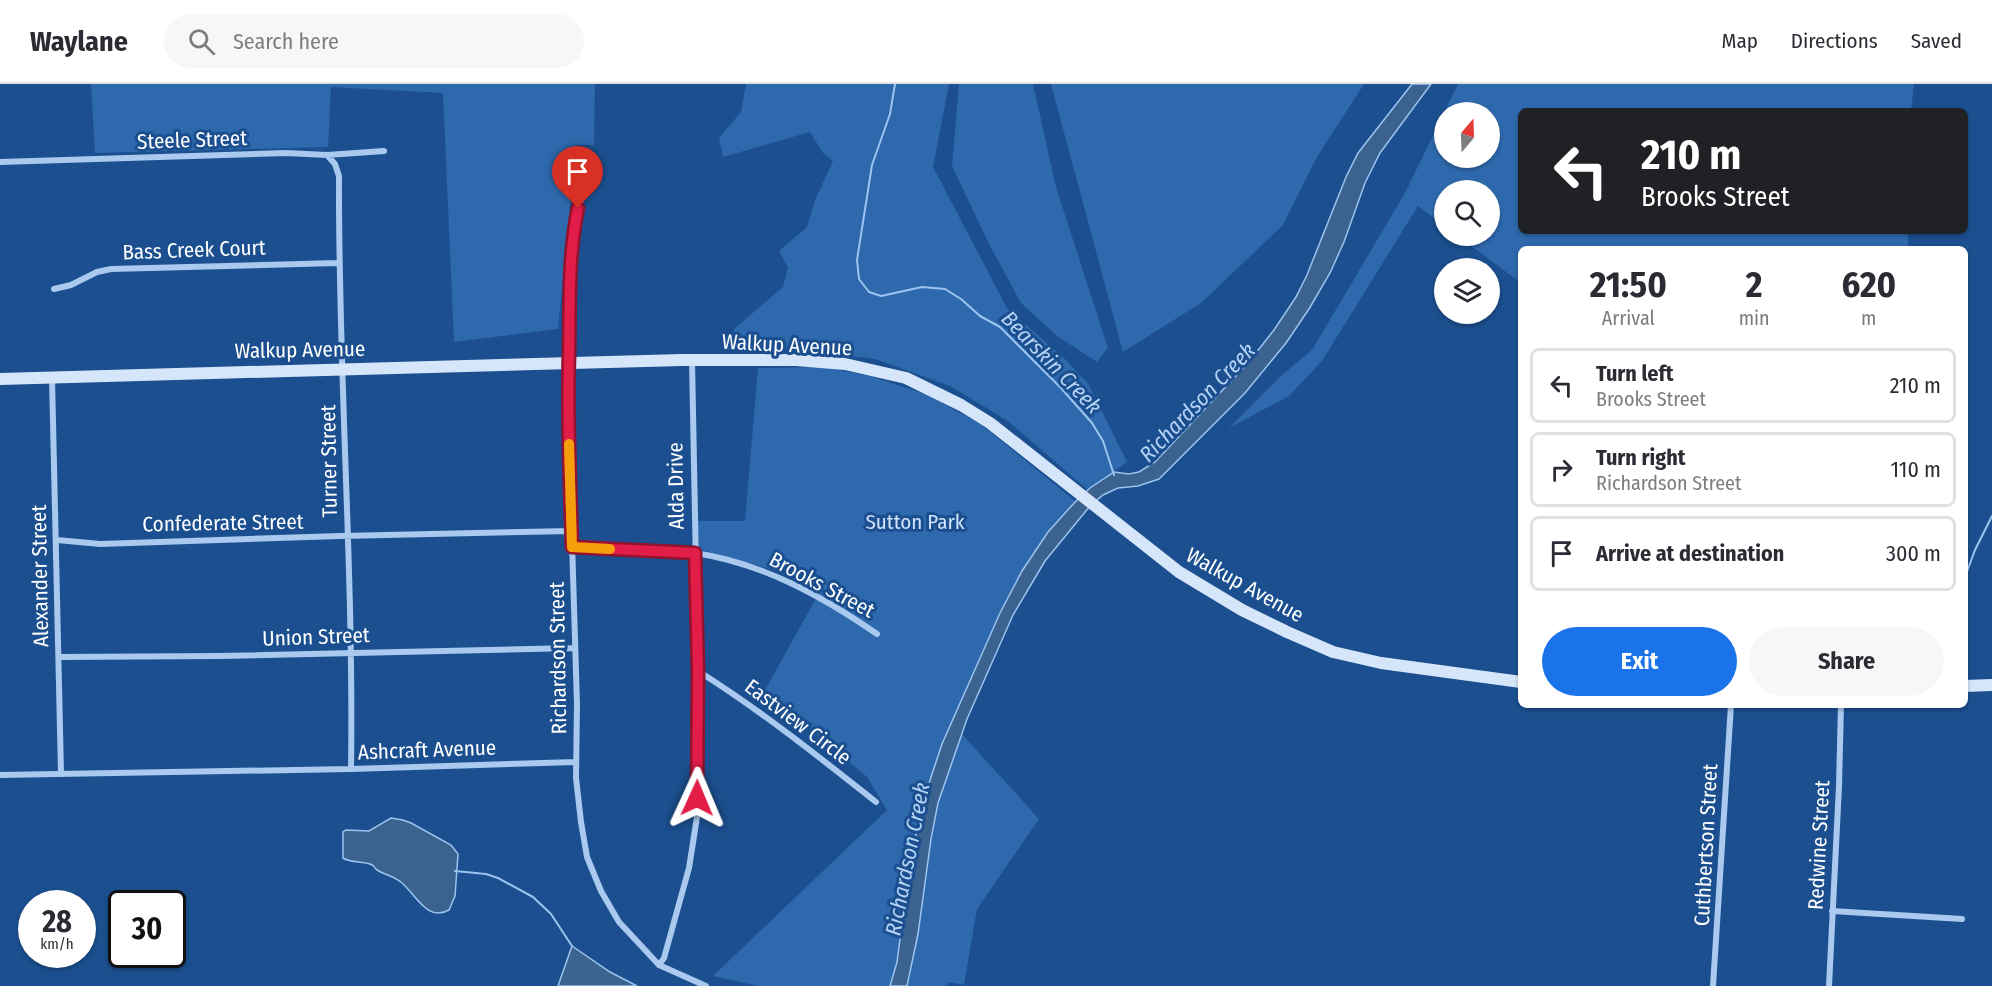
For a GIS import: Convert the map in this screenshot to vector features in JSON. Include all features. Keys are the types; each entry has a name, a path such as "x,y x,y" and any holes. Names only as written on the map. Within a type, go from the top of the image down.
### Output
{"street":[{"name":"Steele Street","path":"0,162 286,153 327,156 384,151"},
{"name":"Turner Street","path":"327,156 335,164 339,176 338,263 348,536 351,769"},
{"name":"Richardson Street","path":"576,762 568,298 572,240 582,186 590,160"},
{"name":"Bass Creek Court","path":"54,289 71,285 97,272 111,269 338,263"},
{"name":"Walkup Avenue","path":"0,379 692,360 796,360 835,363 906,378 961,405 990,423 1169,565 1242,610 1333,652 1381,663 1518,681"},
{"name":"Alda Drive","path":"659,965 664,958 694,844 697,805 698,671 692,360"},
{"name":"Alexander Street","path":"52,377 61,773"},
{"name":"Confederate Street","path":"57,540 100,544 571,531"},
{"name":"Brooks Street","path":"572,547 695,553 736,561 769,572 825,601 877,634"},
{"name":"Union Street","path":"59,657 574,648"},
{"name":"Eastview Circle","path":"698,671 785,731 876,802"},
{"path":"1968,686 1992,685"},
{"name":"Cuthbertson Street","path":"1713,986 1731,708"},
{"name":"Redwine Street","path":"1828,986 1841,708"},
{"name":"Ashcraft Avenue","path":"0,775 351,769 576,762"},
{"path":"576,762 581,822 587,857 601,891 619,922 659,965 706,986"},
{"path":"1832,911 1962,919"}],"green space":[{"path":"91,84 595,84 594,145 576,145 558,329 454,342 443,93 331,87 328,147 95,153"},
{"path":"746,84 949,84 933,167 1007,308 1066,360 1089,385 1127,462 1088,490 1008,421 950,386 875,359 812,351 733,346 734,329 783,287 788,268 779,251 807,227 815,200 833,161 823,153 810,132 723,157 719,138 741,112"},
{"path":"959,84 1033,84 1056,187 1108,348 1097,362 1057,336 1021,303 989,244 952,166"},
{"path":"1051,84 1364,84 1317,157 1283,225 1201,303 1123,352"},
{"path":"1458,84 1914,84 1911,108 1518,108 1518,234 1908,234 1908,246 1518,246 1518,281 1500,267 1500,258 1487,258 1471,246 1500,246 1500,180 1434,180 1434,218 1418,206 1322,361 1289,396 1229,428 1283,374 1312,350 1405,193 1434,134 1434,168 1500,168 1500,102 1449,102"},
{"name":"Sutton Park","path":"825,367 873,377 928,395 982,425 1075,501 1040,544 1022,571 993,627 952,723 1039,819 977,909 964,985 948,982 947,986 758,986 713,976 887,810 867,777 765,690 820,591 774,570 699,549 697,521 745,521 758,368"}],"shaded area":[{"path":"1412,84 1431,84 1380,153 1365,183 1344,242 1330,273 1286,343 1245,393 1159,479 1138,486 1118,488 1103,495 1090,506 1045,561 1013,615 967,719 938,803 918,934 907,986 890,986 897,962 917,828 931,777 942,744 1000,613 1022,571 1048,532 1090,488 1114,472 1129,474 1139,472 1155,462 1248,363 1296,297 1358,153"},
{"path":"391,818 411,823 451,845 458,854 455,896 449,910 434,913 422,906 396,879 370,864 343,858 343,832 346,830 369,831"},
{"path":"572,946 610,972 637,986 558,986"}],"waterway":[{"name":"Bearskin Creek","path":"895,84 890,114 872,165 857,260 859,279 869,292 881,296 922,287 945,289 961,299 980,316 1000,327 1061,388 1092,423 1103,441 1114,475"},
{"path":"1968,569 1992,516"},
{"path":"455,871 486,874 533,897 551,914 572,946"}],"slow traffic":[{"path":"569,444 572,547 610,549"}],"route":[{"path":"578,208 570,262 568,298 567,379 572,547 695,553 698,671 697,798"}],"water label":[{"name":"Richardson Creek","path":"1197,402"},
{"name":"Richardson Creek","path":"907,859"}]}
